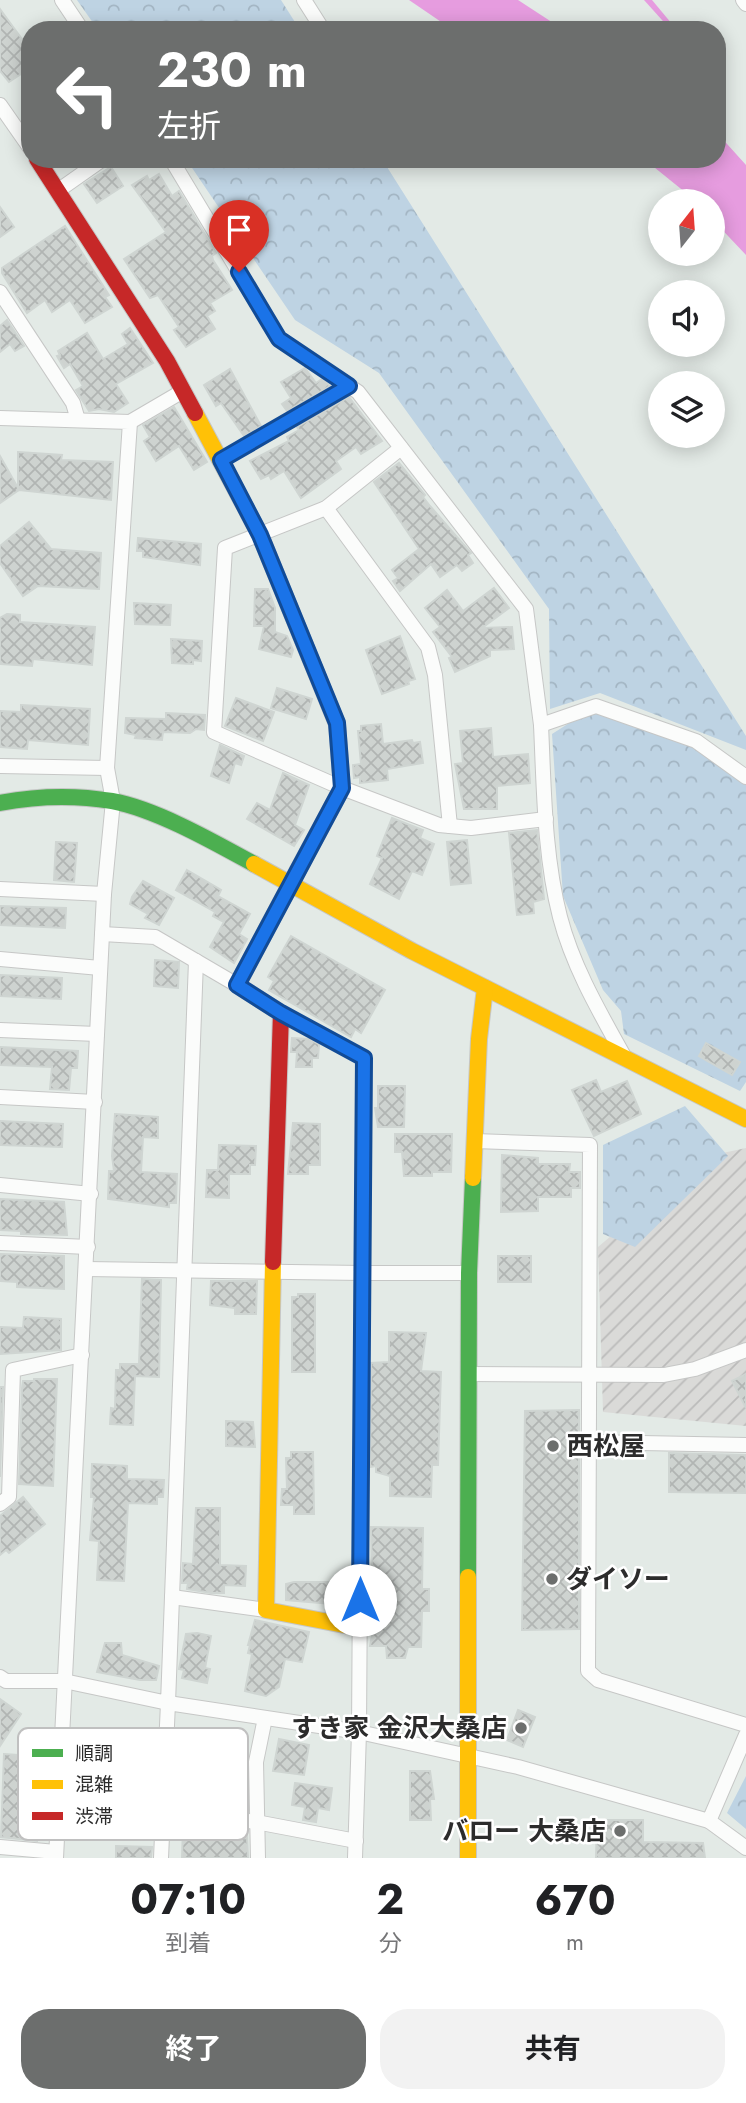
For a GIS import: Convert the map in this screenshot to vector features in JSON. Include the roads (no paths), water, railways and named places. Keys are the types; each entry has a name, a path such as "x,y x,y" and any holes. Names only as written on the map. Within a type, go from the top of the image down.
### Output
{"street":[{"path":"62,0 76,21"},
{"path":"304,0 317,21"},
{"path":"0,104 21,135"},
{"path":"43,168 183,391 221,460 260,535 337,723 342,788 237,985"},
{"path":"59,190 90,168"},
{"path":"176,168 279,339 358,392 526,609 541,725 546,819 561,920 589,992 626,1059"},
{"path":"0,292 73,403 78,420"},
{"path":"221,460 349,386"},
{"path":"0,418 130,422 183,391"},
{"path":"62,1728 91,1194 104,894 113,801 107,768 130,422"},
{"path":"401,449 326,508 225,548 214,732 342,788 439,825 471,828 546,819"},
{"path":"326,508 428,647 435,675 450,826"},
{"path":"541,725 596,706 696,741 746,777"},
{"path":"0,766 107,768"},
{"path":"0,803 32,797 113,801 192,830 485,988 746,1119"},
{"path":"0,889 104,894"},
{"path":"102,934 155,937 281,1013 364,1058 359,1732 355,1858"},
{"path":"0,959 100,968"},
{"path":"167,1728 196,961"},
{"path":"468,1858 468,1273 485,988"},
{"path":"266,1610 278,1044 281,1013"},
{"path":"0,1030 97,1034"},
{"path":"0,1097 95,1102"},
{"path":"475,1141 590,1145 588,1671 598,1680 746,1725"},
{"path":"0,1185 91,1194"},
{"path":"0,1243 88,1247"},
{"path":"86,1269 468,1273"},
{"path":"469,1374 664,1376 695,1369 746,1350"},
{"path":"0,1504 9,1497 7,1370 82,1355"},
{"path":"589,1442 746,1445"},
{"path":"172,1597 266,1610 360,1628"},
{"path":"0,1677 6,1681 64,1681 168,1703 359,1732 518,1767 709,1821 746,1848"},
{"path":"258,1858 256,1762 265,1718"},
{"path":"709,1821 746,1734"},
{"path":"248,1821 356,1842"},
{"path":"161,1858 162,1840"},
{"path":"0,1847 56,1855"}],"place":[{"name":"西松屋","path":"553,1446"},
{"name":"ダイソー","path":"552,1579"},
{"name":"すき家 金沢大桑店","path":"521,1728"},
{"name":"バロー 大桑店","path":"620,1831"}]}
